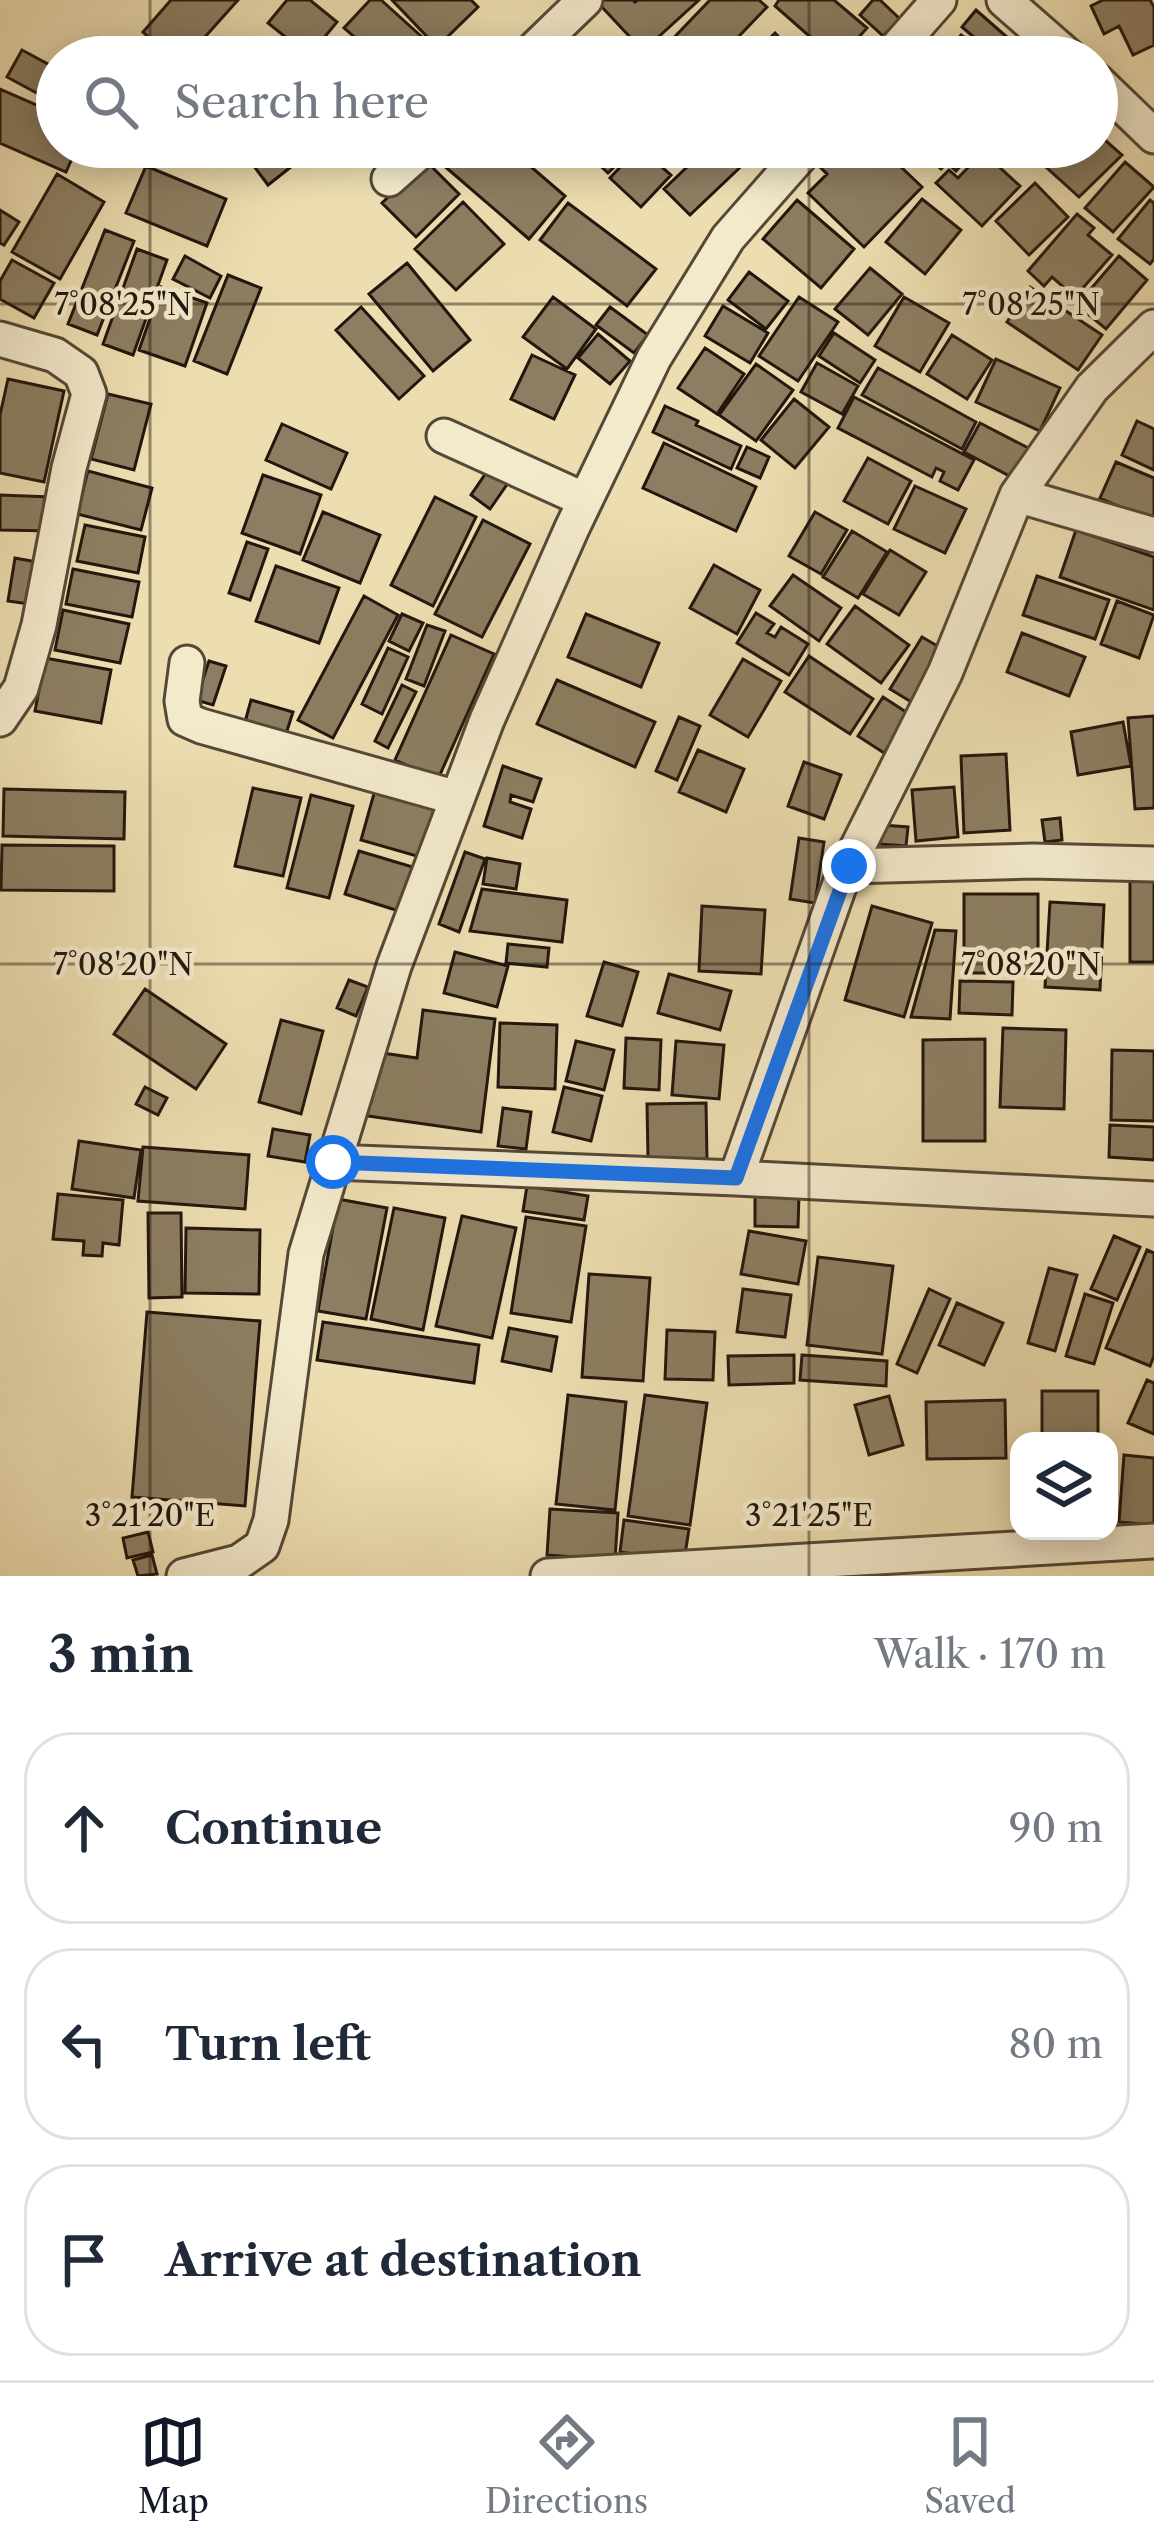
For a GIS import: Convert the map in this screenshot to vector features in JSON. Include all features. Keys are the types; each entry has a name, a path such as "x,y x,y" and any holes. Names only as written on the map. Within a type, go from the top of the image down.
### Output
{"street":[{"path":"548,36 585,0"},
{"path":"907,36 939,0"},
{"path":"1004,0 1046,36"},
{"path":"1118,101 1154,136"},
{"path":"389,179 401,168"},
{"path":"184,1576 239,1562 262,1546 271,1520 306,1254 394,966 487,720 654,358 728,238 790,168"},
{"path":"736,1178 849,866 945,674 1017,495 1092,388 1154,327"},
{"path":"0,339 55,355 81,373 89,394 39,626 21,688 1,716"},
{"path":"444,436 585,500"},
{"path":"1017,495 1154,536"},
{"path":"187,664 182,700 185,719 458,798"},
{"path":"849,866 1032,861 1154,864"},
{"path":"333,1162 1154,1199"},
{"path":"548,1576 1154,1541"}],"building":[{"path":"171,0 238,0 206,36 147,36 143,32"},
{"path":"287,0 310,0 337,22 325,36 284,36 268,23"},
{"path":"370,0 381,0 421,36 353,36 344,28"},
{"path":"392,0 471,0 478,7 448,36 426,36"},
{"path":"604,0 699,0 659,36 629,36 599,4"},
{"path":"710,0 759,0 767,7 739,36 675,36"},
{"path":"779,0 834,0 867,28 860,36 809,36 775,6"},
{"path":"873,0 880,0 900,19 883,36 860,15"},
{"path":"1103,0 1150,0 1154,45 1133,55 1119,26 1104,34 1091,6"},
{"path":"976,10 1006,36 972,36 962,27"},
{"path":"22,50 36,58 36,93 7,77"},
{"path":"0,89 36,105 36,159 0,143"},
{"path":"1125,162 1154,187 1113,232 1085,208"},
{"path":"145,168 226,199 207,246 126,213"},
{"path":"255,168 290,168 268,185"},
{"path":"419,168 433,168 459,194 416,237 382,203"},
{"path":"447,168 532,168 565,196 529,239"},
{"path":"619,168 663,168 671,175 641,207 610,178"},
{"path":"686,168 739,168 690,215 664,189"},
{"path":"821,168 902,168 922,187 864,247 808,193 827,174"},
{"path":"968,168 1000,168 1020,186 982,226 936,183 949,170 958,178"},
{"path":"1047,168 1109,168 1079,197"},
{"path":"57,174 104,202 60,279 12,252"},
{"path":"1035,183 1068,217 1029,255 996,221"},
{"path":"922,199 961,230 925,274 886,242"},
{"path":"797,200 854,249 821,288 763,239"},
{"path":"1150,200 1154,203 1154,259 1150,264 1118,239"},
{"path":"463,202 504,244 456,290 415,249"},
{"path":"568,203 656,269 627,306 540,240"},
{"path":"0,210 19,222 4,245 0,243"},
{"path":"1077,214 1094,228 1088,235 1112,255 1075,297 1052,277 1044,286 1028,271"},
{"path":"105,230 134,241 97,335 68,324"},
{"path":"137,249 167,260 133,355 103,344"},
{"path":"185,256 221,276 210,298 173,279"},
{"path":"1119,256 1147,280 1106,329 1077,305"},
{"path":"12,260 54,283 34,318 0,299 0,281"},
{"path":"407,263 470,340 433,371 369,294"},
{"path":"870,268 902,294 868,335 835,309"},
{"path":"749,272 788,301 766,329 728,300"},
{"path":"228,275 261,288 227,374 194,361"},
{"path":"161,287 207,303 185,366 139,350"},
{"path":"1030,287 1102,335 1078,370 1007,322"},
{"path":"553,297 596,329 567,369 523,337"},
{"path":"799,297 838,322 798,381 759,356"},
{"path":"904,297 949,323 920,372 875,346"},
{"path":"723,306 768,333 750,363 705,336"},
{"path":"361,307 424,376 399,399 336,330"},
{"path":"610,307 648,335 634,353 596,325"},
{"path":"834,333 875,360 860,383 819,356"},
{"path":"598,334 630,361 610,384 578,358"},
{"path":"952,335 992,360 967,399 927,374"},
{"path":"705,348 744,374 717,414 678,388"},
{"path":"532,355 575,375 554,419 511,399"},
{"path":"996,359 1060,388 1040,431 976,402"},
{"path":"817,363 858,386 842,414 801,392"},
{"path":"756,364 793,390 756,441 719,415"},
{"path":"878,368 976,422 962,449 862,395"},
{"path":"8,379 64,391 44,482 0,473 0,415"},
{"path":"108,394 151,404 134,470 91,459"},
{"path":"854,397 974,460 958,490 940,481 944,472 936,468 932,477 838,428"},
{"path":"794,399 829,427 795,468 761,440"},
{"path":"665,406 741,446 731,469 653,432"},
{"path":"1137,421 1154,429 1154,470 1122,455"},
{"path":"980,423 1034,451 1019,481 964,452"},
{"path":"282,424 347,453 331,489 266,460"},
{"path":"664,443 756,487 736,531 643,488"},
{"path":"747,447 769,457 760,478 737,468"},
{"path":"868,458 911,481 888,524 844,501"},
{"path":"1116,462 1154,478 1154,522 1100,498"},
{"path":"488,470 508,483 490,509 471,495"},
{"path":"88,471 152,488 141,530 77,514"},
{"path":"263,475 321,495 300,554 242,533"},
{"path":"915,486 966,509 945,553 894,529"},
{"path":"0,495 51,497 51,531 0,530"},
{"path":"435,497 476,517 433,606 391,585"},
{"path":"323,512 380,535 360,583 303,560"},
{"path":"815,512 847,530 821,574 789,556"},
{"path":"483,520 530,544 482,637 435,614"},
{"path":"85,525 145,537 138,573 77,561"},
{"path":"1076,530 1154,557 1154,610 1060,577"},
{"path":"852,531 887,552 858,598 823,577"},
{"path":"247,542 268,549 250,600 229,593"},
{"path":"890,550 926,572 899,615 863,594"},
{"path":"15,558 42,563 36,605 8,601"},
{"path":"714,565 760,590 737,634 690,608"},
{"path":"276,566 339,588 319,643 256,621"},
{"path":"73,569 139,582 132,617 66,604"},
{"path":"793,575 841,608 819,641 770,606"},
{"path":"1037,576 1109,600 1095,639 1023,615"},
{"path":"364,596 398,615 333,738 298,720"},
{"path":"1117,601 1154,615 1139,658 1101,644"},
{"path":"855,606 909,645 881,683 827,644"},
{"path":"63,610 129,624 120,663 55,650"},
{"path":"756,613 774,624 767,633 775,637 781,627 808,644 789,675 737,643"},
{"path":"402,614 423,623 409,651 389,641"},
{"path":"586,614 659,643 641,687 568,657"},
{"path":"427,625 445,631 424,686 406,679"},
{"path":"1022,633 1085,657 1069,696 1007,672"},
{"path":"451,635 494,654 438,779 395,760"},
{"path":"922,637 946,651 913,703 890,689"},
{"path":"388,648 408,657 382,714 362,704"},
{"path":"809,656 873,699 850,734 785,692"},
{"path":"45,658 111,670 101,723 35,711"},
{"path":"743,659 781,681 748,737 710,715"},
{"path":"209,661 226,666 213,705 196,700"},
{"path":"557,680 655,722 635,767 537,724"},
{"path":"402,685 416,692 388,748 375,741"},
{"path":"883,697 909,714 884,753 858,736"},
{"path":"251,700 293,712 286,734 245,722"},
{"path":"1154,716 1154,808 1135,809 1128,718"},
{"path":"679,717 700,726 677,780 656,771"},
{"path":"1123,722 1131,766 1078,775 1071,732"},
{"path":"698,750 744,769 726,812 679,792"},
{"path":"1006,754 1010,830 964,833 961,756"},
{"path":"804,762 841,775 824,819 788,806"},
{"path":"503,766 541,779 533,802 511,795 510,802 531,809 522,838 484,826"},
{"path":"954,787 958,837 916,841 912,790"},
{"path":"253,788 301,798 283,876 235,866"},
{"path":"4,789 125,792 124,839 3,836"},
{"path":"375,790 435,808 420,857 361,840"},
{"path":"311,795 353,806 329,898 287,888"},
{"path":"1060,818 1062,840 1045,842 1042,820"},
{"path":"882,825 908,827 906,846 880,844"},
{"path":"799,838 824,842 815,903 790,899"},
{"path":"2,845 114,846 114,891 1,890"},
{"path":"359,851 416,868 402,912 345,894"},
{"path":"465,852 485,859 459,932 439,924"},
{"path":"487,858 520,864 516,889 483,884"},
{"path":"1154,873 1154,962 1130,962 1130,874"},
{"path":"482,889 567,900 562,942 470,931"},
{"path":"964,894 1038,894 1038,973 964,973"},
{"path":"1050,902 1104,905 1100,990 1045,987"},
{"path":"702,906 765,910 761,974 699,971"},
{"path":"872,906 932,923 904,1017 845,1000"},
{"path":"935,930 956,931 950,1019 911,1017"},
{"path":"508,944 549,948 547,967 506,963"},
{"path":"455,952 508,966 497,1007 444,993"},
{"path":"604,962 638,972 622,1026 587,1016"},
{"path":"669,974 731,991 720,1030 658,1013"},
{"path":"349,980 368,987 356,1016 337,1008"},
{"path":"960,981 1013,982 1012,1015 959,1013"},
{"path":"145,989 226,1044 196,1089 114,1034"},
{"path":"423,1010 495,1019 481,1132 361,1115 382,1053 417,1058"},
{"path":"281,1020 323,1031 301,1114 259,1102"},
{"path":"500,1023 557,1025 555,1089 498,1087"},
{"path":"1003,1028 1066,1030 1064,1109 1000,1107"},
{"path":"626,1038 661,1040 659,1090 624,1088"},
{"path":"985,1039 985,1141 923,1141 923,1040"},
{"path":"576,1041 614,1050 604,1090 566,1081"},
{"path":"676,1041 724,1045 719,1099 672,1095"},
{"path":"1112,1050 1154,1051 1154,1121 1111,1120"},
{"path":"145,1087 167,1098 158,1115 136,1104"},
{"path":"564,1087 602,1096 591,1141 553,1132"},
{"path":"706,1103 707,1159 648,1159 647,1104"},
{"path":"503,1108 531,1112 526,1149 498,1146"},
{"path":"1110,1125 1154,1127 1154,1160 1109,1157"},
{"path":"273,1129 310,1135 305,1162 268,1156"},
{"path":"79,1141 141,1150 134,1198 72,1189"},
{"path":"143,1147 249,1155 245,1209 138,1201"},
{"path":"527,1186 588,1196 584,1220 523,1211"},
{"path":"58,1194 123,1200 119,1245 103,1243 102,1256 83,1255 84,1241 53,1239"},
{"path":"755,1195 799,1195 798,1227 755,1226"},
{"path":"338,1199 387,1208 366,1319 318,1311"},
{"path":"394,1208 445,1218 423,1330 371,1319"},
{"path":"148,1213 181,1213 182,1297 149,1298"},
{"path":"462,1216 516,1228 492,1338 436,1326"},
{"path":"526,1217 586,1226 571,1322 511,1313"},
{"path":"186,1228 260,1230 259,1294 185,1293"},
{"path":"749,1231 806,1241 798,1284 741,1274"},
{"path":"1114,1236 1140,1247 1117,1300 1091,1289"},
{"path":"1147,1250 1154,1253 1154,1356 1150,1366 1106,1348"},
{"path":"818,1257 893,1266 882,1354 807,1345"},
{"path":"1049,1268 1077,1275 1055,1351 1028,1343"},
{"path":"589,1274 650,1278 643,1381 582,1377"},
{"path":"743,1289 791,1295 785,1337 737,1332"},
{"path":"929,1289 950,1299 917,1373 897,1364"},
{"path":"1085,1294 1113,1303 1094,1364 1066,1356"},
{"path":"957,1303 1003,1323 984,1365 939,1345"},
{"path":"147,1312 260,1321 245,1506 132,1497"},
{"path":"323,1322 479,1345 474,1383 317,1360"},
{"path":"509,1328 557,1337 551,1371 502,1361"},
{"path":"667,1330 715,1332 713,1380 665,1379"},
{"path":"794,1355 794,1383 729,1385 728,1356"},
{"path":"802,1355 887,1361 886,1386 800,1380"},
{"path":"1147,1380 1154,1383 1154,1434 1128,1423"},
{"path":"1042,1391 1098,1391 1098,1432 1042,1432"},
{"path":"568,1395 626,1402 615,1510 556,1504"},
{"path":"645,1395 707,1403 690,1525 628,1516"},
{"path":"889,1396 903,1445 869,1455 855,1405"},
{"path":"1005,1400 1006,1458 927,1459 926,1402"},
{"path":"1124,1455 1154,1458 1154,1525 1119,1522"},
{"path":"550,1509 618,1513 615,1560 547,1555"},
{"path":"624,1520 689,1529 684,1561 620,1552"},
{"path":"148,1532 153,1552 127,1558 123,1538"},
{"path":"152,1555 157,1574 138,1576 133,1560"}],"route":[{"path":"333,1162 736,1178 849,866"}]}
